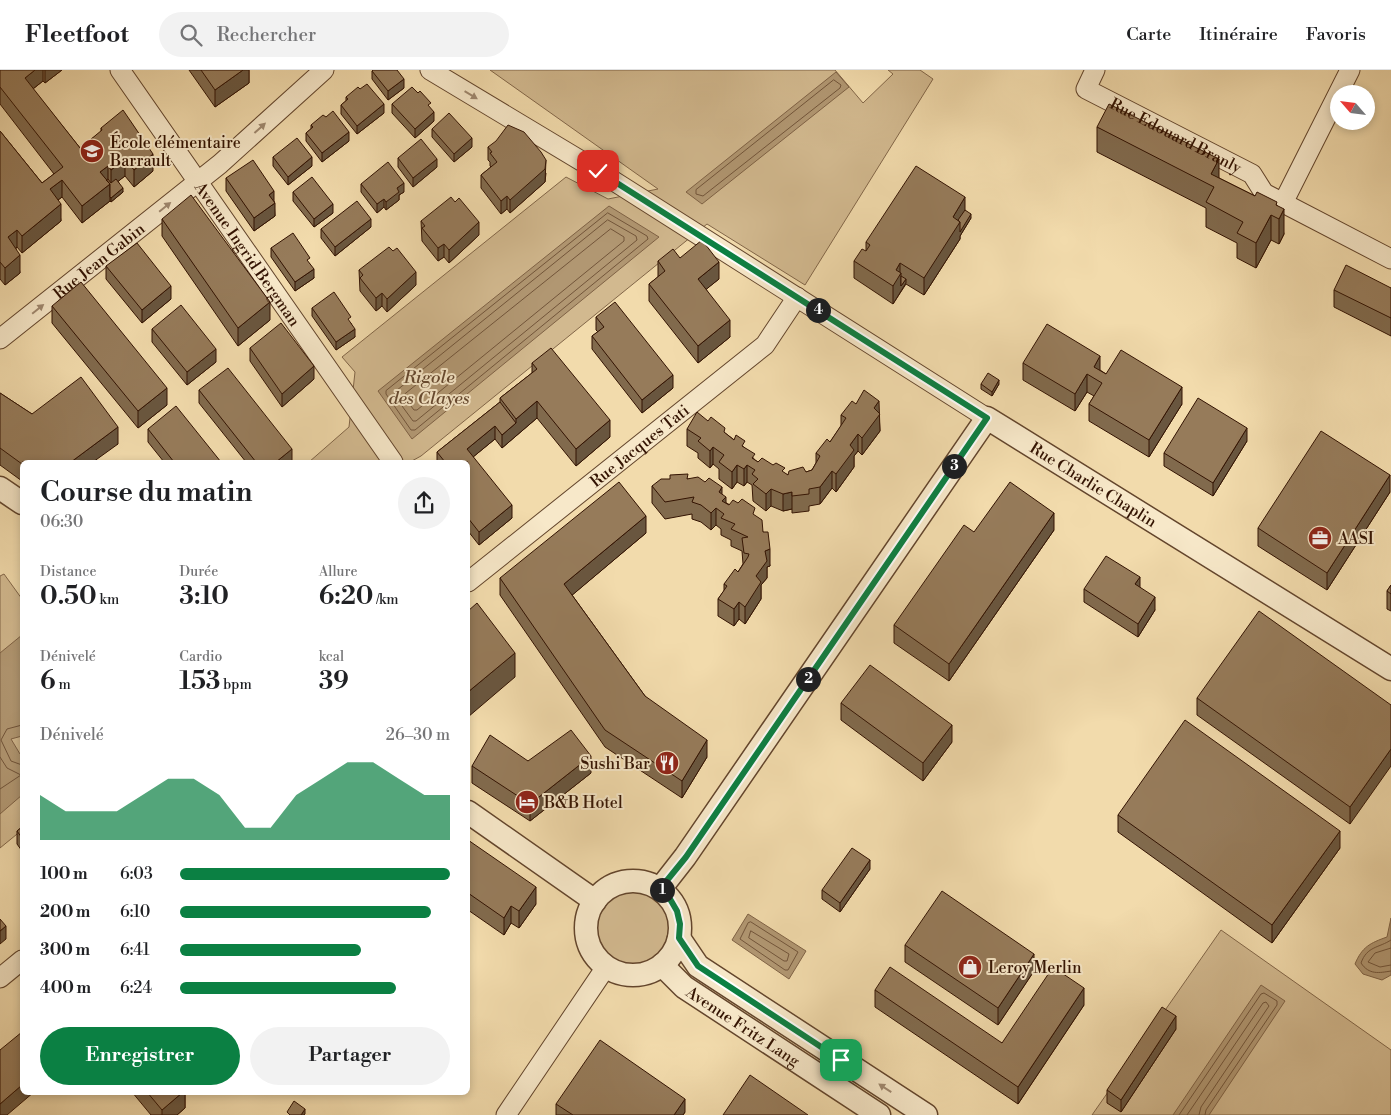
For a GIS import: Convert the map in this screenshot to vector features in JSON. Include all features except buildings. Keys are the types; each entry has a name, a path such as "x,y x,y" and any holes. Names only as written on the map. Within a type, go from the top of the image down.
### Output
{"street":[{"name":"Avenue Ingrid Bergman","path":"120,70 392,460"},
{"name":"Rue Jean Gabin","path":"0,339 197,182 324,70"},
{"name":"Rue Charlie Chaplin","path":"430,70 598,171 987,418 1391,669"},
{"name":"Rue Edouard Branly","path":"1095,70 1086,89 1252,174 1264,193 1391,260"},
{"path":"1283,203 1350,70"},
{"name":"Rue Jacques Tati","path":"470,576 765,345 798,297"},
{"path":"660,889 686,857 987,418"},
{"path":"0,488 20,502"},
{"path":"470,813 595,900"},
{"path":"633,881 647,883 660,889 670,899 677,911 680,924 679,938 673,953 662,965 649,972 635,975 620,973 606,967 592,950 586,929 588,914 595,900 605,890 618,883 633,881"},
{"name":"Avenue Fritz Lang","path":"679,938 698,966 926,1115"},
{"path":"0,978 20,962"},
{"name":"Avenue Fritz Lang","path":"662,965 684,987 879,1115"},
{"path":"506,1115 606,967"}],"shaded area":[{"path":"490,70 835,70 863,103 893,74 888,70 920,70 933,79 805,285 707,224 421,456 414,460 311,460 349,427 355,372 342,357 566,177 608,199 658,189"},
{"path":"4,574 20,596 20,832 0,848 0,576"},
{"path":"633,891 648,894 661,902 669,915 672,930 669,945 661,958 648,966 633,969 618,966 605,958 597,945 594,930 597,915 605,902 618,894"},
{"path":"1221,930 1391,1050 1391,1115 1092,1115"}],"water":[{"path":"836,72 849,87 702,204 686,192"},
{"name":"Rigole des Clayes","path":"609,206 659,237 412,439 378,391"},
{"path":"20,637 20,737 11,739 20,754 20,797 0,814 0,653"},
{"path":"748,914 806,951 789,979 732,940"},
{"path":"1391,918 1391,975 1382,980 1363,974 1355,964 1367,946 1387,937"},
{"path":"1261,985 1285,1001 1209,1115 1173,1115"}],"place":[{"name":"École élémentaire Barrault","path":"92,151"},
{"name":"AASI","path":"1320,538"},
{"name":"Sushi Bar","path":"667,763"},
{"name":"B&B Hotel","path":"527,802"},
{"name":"Leroy Merlin","path":"970,967"}],"route":[{"path":"598,171 987,418 686,857 660,889 670,899 677,911 680,924 679,938 698,966 841,1060"}]}
